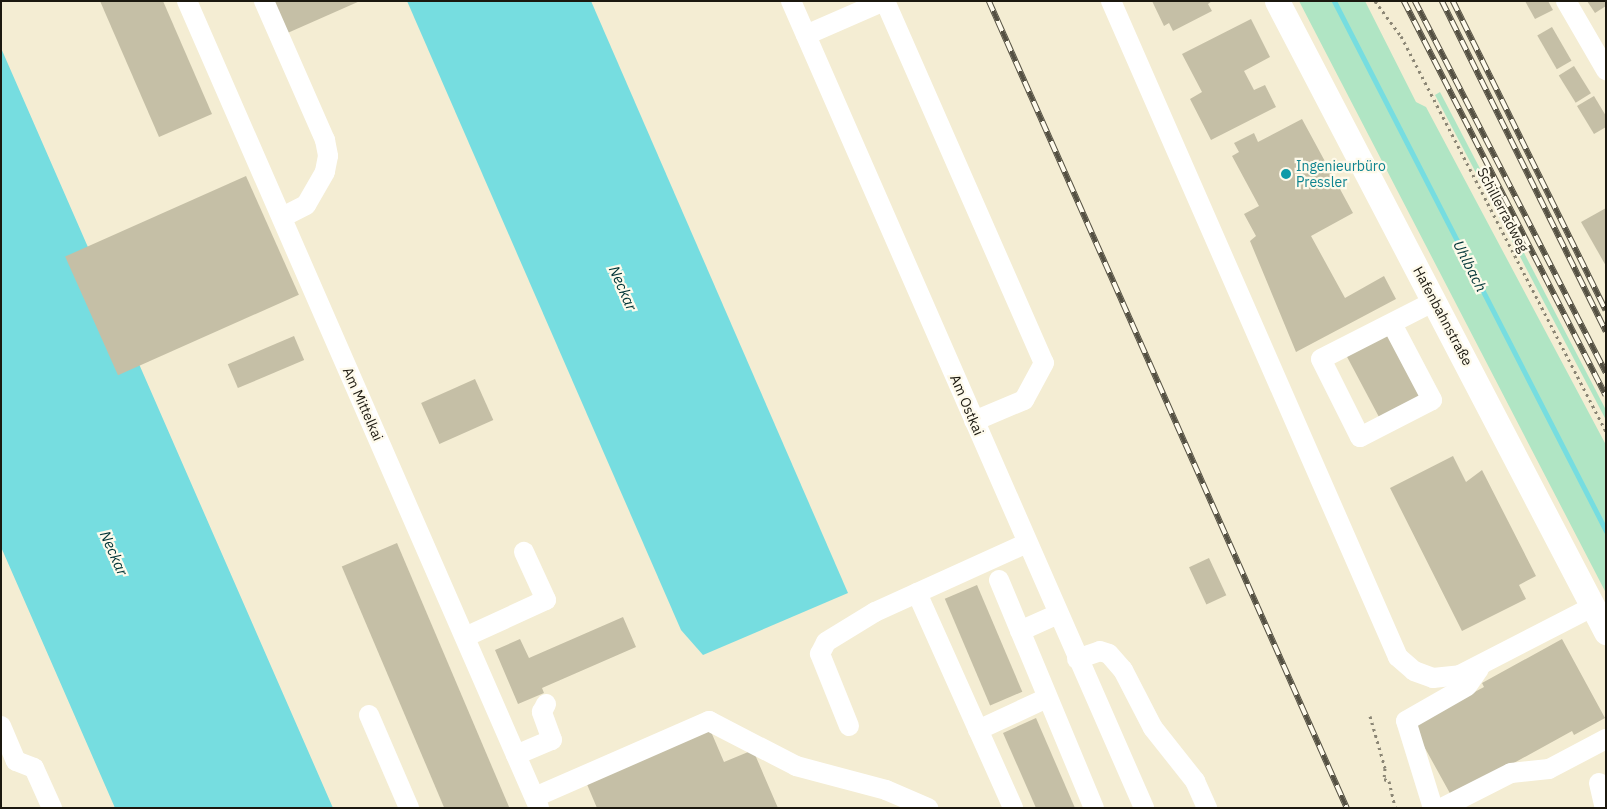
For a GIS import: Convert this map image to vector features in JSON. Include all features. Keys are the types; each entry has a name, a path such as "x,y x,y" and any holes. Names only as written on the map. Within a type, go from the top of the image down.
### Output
{"main road":[{"name":"Hafenbahnstraße","path":"1277,1 1606,632"}],"street":[{"name":"Am Mittelkai","path":"187,1 537,802"},
{"path":"264,1 325,140 328,156 325,172 306,206 282,217"},
{"name":"Am Ostkai","path":"792,1 1077,659 1144,808"},
{"path":"806,35 884,1 1044,363 1024,400 974,421"},
{"path":"1111,1 1398,657 1414,671 1433,678 1460,675 1594,606"},
{"path":"1566,1 1606,70"},
{"path":"1392,324 1432,400 1360,437 1321,359 1435,301"},
{"path":"849,726 820,654 826,642 875,612 1027,543"},
{"path":"465,637 546,600 524,552"},
{"path":"998,580 1094,808"},
{"path":"918,593 1013,808"},
{"path":"1020,631 1058,614"},
{"path":"1077,659 1100,651 1114,659 1123,670 1153,728 1195,781 1207,808"},
{"path":"1433,808 1406,721 1468,686 1482,664"},
{"path":"978,730 1048,698"},
{"path":"516,755 552,740 542,712 546,704"},
{"path":"368,715 409,808"},
{"path":"537,802 709,721 796,766 886,790 928,808"},
{"path":"1,726 16,761 34,768 52,808"},
{"path":"1442,808 1511,773 1549,770 1606,739"},
{"path":"1599,783 1605,808"}],"path":[{"name":"Schillerradweg","path":"1375,1 1405,44 1606,431"},
{"path":"1370,716 1385,768 1384,778 1389,781 1395,808"}],"green space":[{"path":"1299,1 1365,1 1416,102 1426,107 1606,445 1606,593"},
{"path":"1440,92 1606,410 1606,420 1435,95"}],"water":[{"name":"Neckar","path":"407,1 591,1 848,593 703,655 681,630"},
{"name":"Neckar","path":"1,48 333,808 115,808 1,547"}],"building":[{"path":"100,1 163,1 212,114 159,137"},
{"path":"268,1 360,1 283,35"},
{"path":"1152,1 1212,1 1208,4 1212,11 1173,31 1169,23 1164,26"},
{"path":"1525,1 1548,1 1553,10 1535,19"},
{"path":"1587,1 1606,1 1606,6 1595,13"},
{"path":"1251,19 1270,57 1244,71 1254,90 1265,85 1276,107 1211,140 1190,99 1202,92 1182,54"},
{"path":"1552,27 1572,61 1557,69 1537,36"},
{"path":"1574,66 1591,93 1576,103 1559,76"},
{"path":"1594,96 1606,116 1606,127 1594,134 1577,106"},
{"path":"1302,119 1353,213 1311,236 1345,298 1384,276 1396,299 1296,352 1250,241 1256,236 1244,214 1259,206 1232,156 1239,152 1234,143 1254,133 1258,142"},
{"path":"246,176 299,295 118,375 65,257"},
{"path":"1606,208 1606,266 1581,222"},
{"path":"1387,332 1421,396 1380,419 1346,354"},
{"path":"294,336 304,360 238,388 228,364"},
{"path":"475,379 493,420 439,444 421,403"},
{"path":"1453,456 1466,482 1482,470 1536,576 1519,585 1526,599 1462,631 1390,488"},
{"path":"397,543 509,808 444,808 342,566"},
{"path":"1209,558 1226,595 1206,604 1189,567"},
{"path":"977,585 1022,692 990,705 945,599"},
{"path":"623,617 636,647 542,688 544,693 518,704 495,650 520,639 529,658"},
{"path":"1562,639 1605,718 1574,735 1572,731 1452,797 1415,730 1418,722 1484,687 1482,683"},
{"path":"1036,718 1075,808 1036,808 1003,733"},
{"path":"709,727 724,762 753,750 778,808 597,808 586,782"}],"waterway":[{"name":"Uhlbach","path":"1334,1 1606,531"}],"railway":[{"path":"989,1 1347,808"},
{"path":"1404,1 1606,395"},
{"path":"1415,1 1606,373"},
{"path":"1442,1 1606,332"},
{"path":"1453,1 1606,310"}],"place":[{"name":"Ingenieurbüro Pressler","path":"1286,174"}]}
